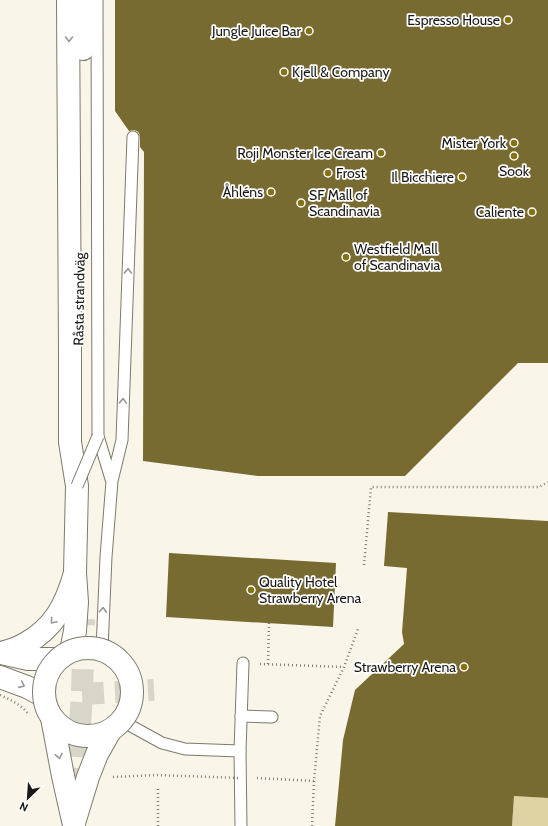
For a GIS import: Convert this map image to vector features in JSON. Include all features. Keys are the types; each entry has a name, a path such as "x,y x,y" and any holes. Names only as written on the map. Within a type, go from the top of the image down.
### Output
{"street":[{"name":"Råsta strandväg","path":"68,0 70,442 77,486 75,573"},
{"name":"Råsta strandväg","path":"84,0 77,370 84,598"},
{"path":"75,573 75,631 64,655 49,670 45,682 44,696 46,707 52,718 63,729 78,735 94,736 116,726"},
{"path":"1,653 24,645 41,634 55,618 65,601 75,573"},
{"path":"1,653 28,659 64,655 86,647 102,649 115,656 125,666 131,680 133,694 130,709 116,726 98,754 88,777 74,826"},
{"path":"0,677 27,687 44,696"},
{"path":"52,718 74,826"}],"lane":[{"path":"97,0 98,436 112,481"},
{"path":"102,649 106,557 112,481 122,440 133,137"},
{"path":"77,486 98,436"},
{"path":"241,826 244,778 240,751 243,663"},
{"path":"241,716 272,717"},
{"path":"116,726 162,743 185,749 240,751"}],"path":[{"path":"364,565 371,487 539,487 548,482"},
{"path":"268,664 269,623"},
{"path":"312,826 314,781 320,716 344,667 358,629"},
{"path":"243,663 344,667"},
{"path":"255,778 314,781"},
{"path":"158,787 158,826"}],"shaded area":[{"path":"514,796 548,798 548,826 512,826"}],"building":[{"name":"Westfield Mall of Scandinavia","path":"115,0 548,0 548,363 518,363 405,476 258,476 143,461 144,152 140,147 139,133 134,130 129,131 115,111"},
{"name":"Strawberry Arena","path":"388,512 548,521 548,798 514,796 512,826 335,826 343,740 355,690 404,644 402,632 407,568 384,566"},
{"name":"Quality Hotel Strawberry Arena","path":"169,553 336,563 333,627 166,617"}],"tunnel":[{"path":"76,790 82,694 84,619"},
{"path":"82,694 154,690"}],"place":[{"name":"Espresso House","path":"508,20"},
{"name":"Jungle Juice Bar","path":"309,31"},
{"name":"Kjell & Company","path":"284,72"},
{"name":"Mister York","path":"514,143"},
{"name":"Roji Monster Ice Cream","path":"381,153"},
{"name":"Sook","path":"514,156"},
{"name":"Frost","path":"328,173"},
{"name":"Il Bicchiere","path":"462,177"},
{"name":"Åhléns","path":"271,192"},
{"name":"SF Mall of Scandinavia","path":"301,203"},
{"name":"Caliente","path":"532,212"},
{"name":"Westfield Mall of Scandinavia","path":"346,257"},
{"name":"Quality Hotel Strawberry Arena","path":"251,590"},
{"name":"Strawberry Arena","path":"464,667"}]}
